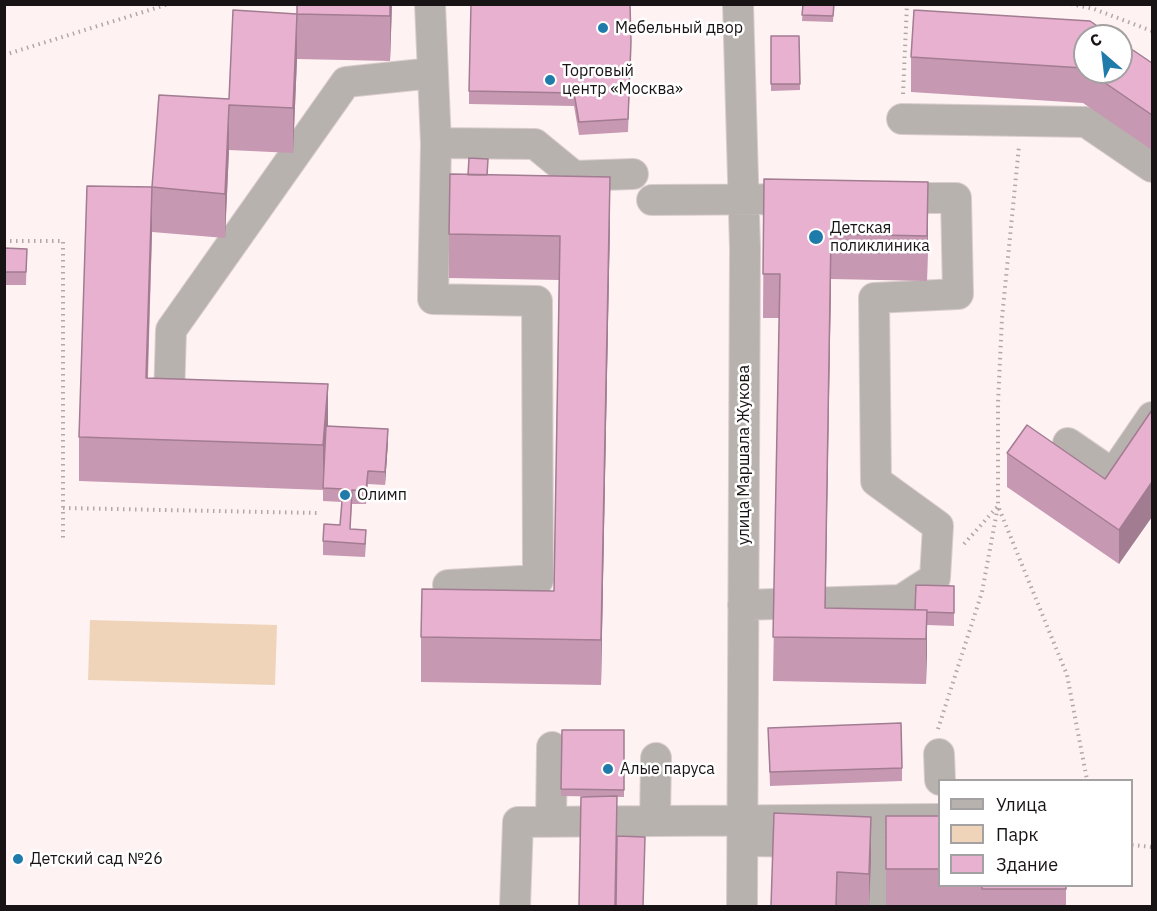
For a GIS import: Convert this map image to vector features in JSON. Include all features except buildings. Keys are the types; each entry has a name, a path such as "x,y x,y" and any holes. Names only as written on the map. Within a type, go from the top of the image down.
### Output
{"street":[{"path":"430,4 436,144 434,299 537,301 538,580 447,585"},
{"name":"улица Маршала Жукова","path":"738,4 743,199 742,906"},
{"path":"213,401 169,400 171,330 346,82 433,73"},
{"path":"902,119 1086,122 1152,167"},
{"path":"436,144 535,144 574,176 633,174"},
{"path":"652,200 826,198"},
{"path":"743,605 901,600 935,578 938,526 876,481 874,298 958,294 956,198 862,198"},
{"path":"1068,443 1113,474 1152,417"},
{"path":"551,821 552,747"},
{"path":"655,821 656,758"},
{"path":"743,831 938,819"},
{"path":"515,906 518,822 655,821 880,843 881,906"}],"path":[{"path":"4,55 169,4"},
{"path":"902,119 907,4"},
{"path":"1071,4 1094,9 1152,32"},
{"path":"940,767 933,742 982,592 998,506 998,404 1002,318 1022,121"},
{"path":"4,241 63,242 63,538"},
{"path":"935,578 998,506"},
{"path":"998,506 1067,675 1087,779"},
{"path":"63,508 317,513"},
{"path":"1133,844 1152,847"}],"green space":[{"path":"90,620 277,625 275,685 88,680"}],"place":[{"name":"Мебельный двор","path":"603,28"},
{"name":"Торговый центр «Москва»","path":"550,80"},
{"name":"Детская поликлиника","path":"816,237"},
{"name":"Олимп","path":"345,495"},
{"name":"Алые паруса","path":"608,769"},
{"name":"Детский сад №26","path":"18,859"}]}
